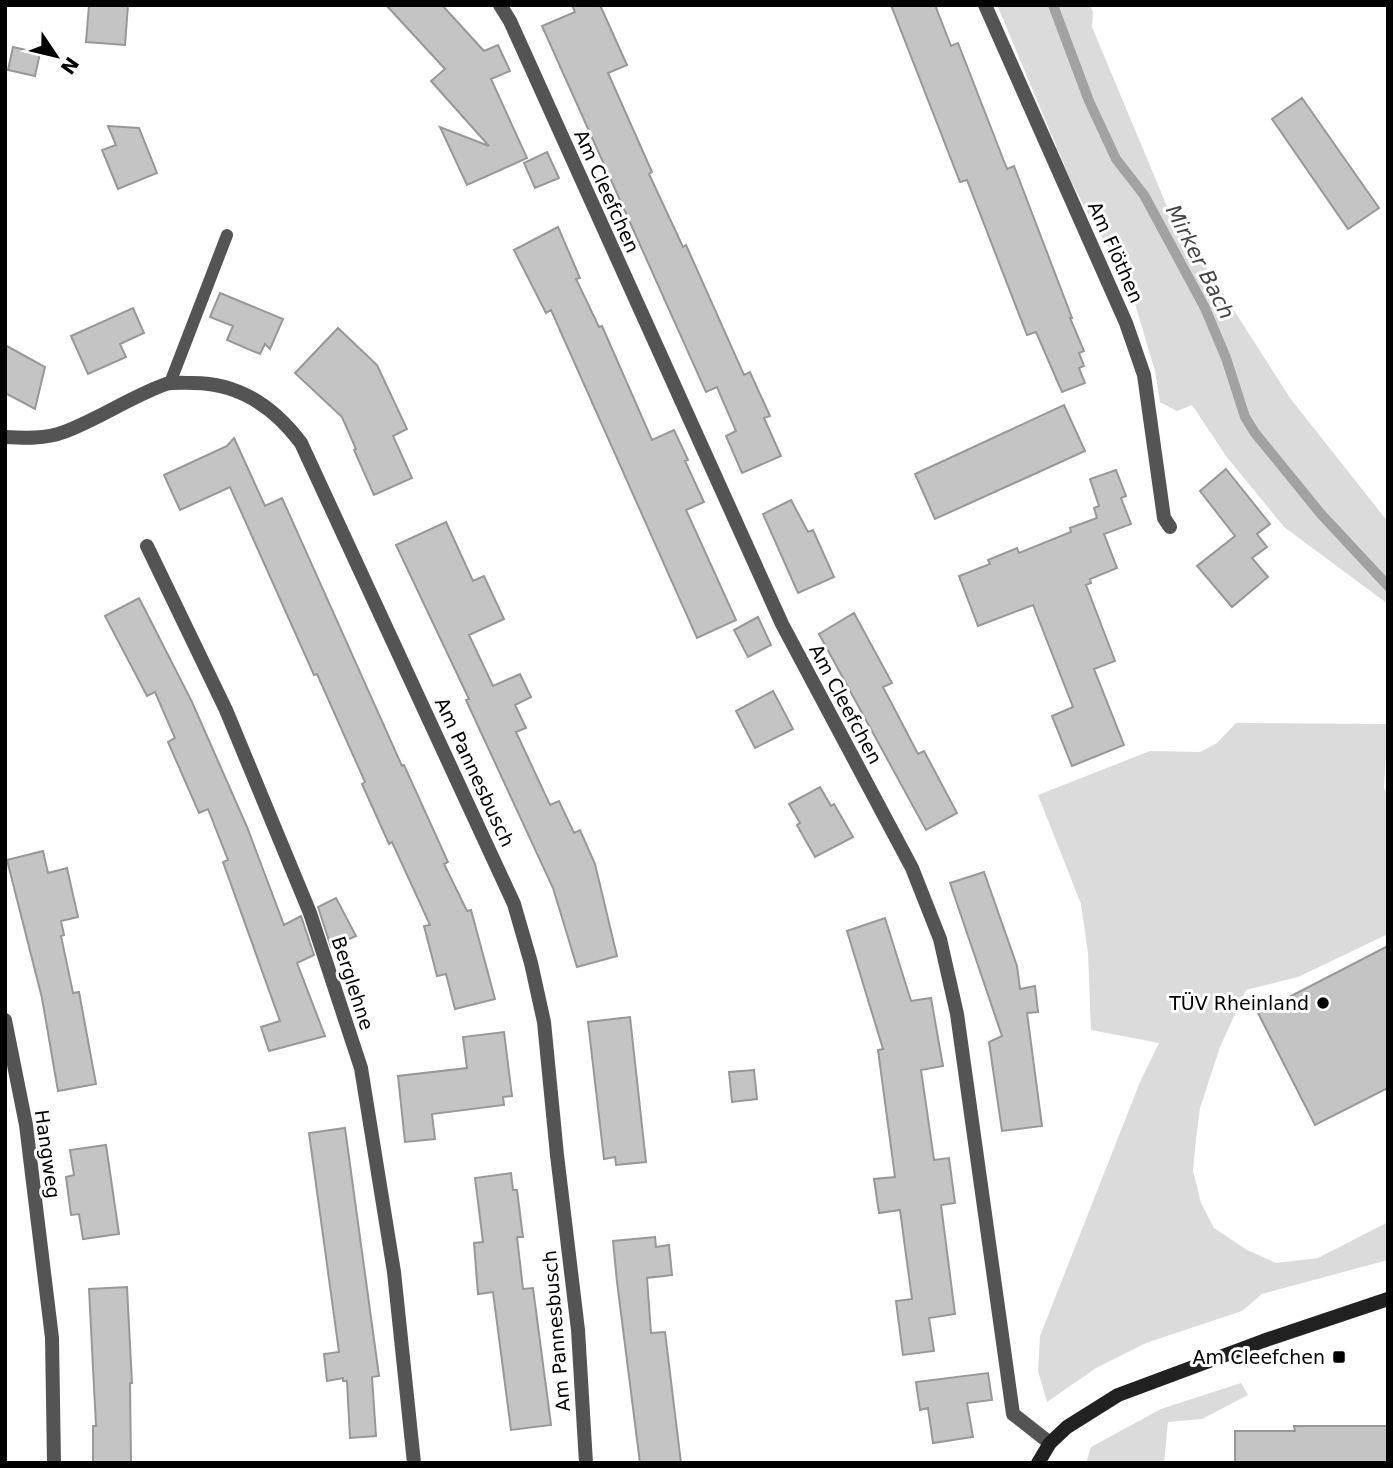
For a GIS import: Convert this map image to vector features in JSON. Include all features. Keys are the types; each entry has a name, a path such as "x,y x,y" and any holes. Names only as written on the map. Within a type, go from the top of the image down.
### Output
{"street":[{"name":"Am Cleefchen","path":"500,5 510,21 782,624 912,869 940,939 957,1014 1013,1414 1050,1443"},
{"name":"Am Flöthen","path":"985,5 1126,323 1143,375 1164,517 1170,527"},
{"name":"Am Pannesbusch","path":"5,437 36,438 63,433 170,383 205,383 240,392 262,403 286,423 301,443 514,904 531,963 544,1022 578,1330 586,1463"},
{"name":"Berglehne","path":"147,546 226,710 310,913 361,1068 394,1272 414,1463"},
{"name":"Hangweg","path":"5,1020 26,1125 52,1338 54,1463"},
{"path":"1038,1463 1050,1443 1067,1427 1118,1395 1263,1341 1388,1299"}],"lane":[{"path":"170,383 227,234"}],"shaded area":[{"path":"997,5 1090,5 1093,12 1092,27 1166,204 1290,398 1388,522 1388,604 1284,527 1226,456 1192,405 1177,411 1160,402 1155,371 1135,304 1139,290 1096,229 1070,179"},
{"path":"1236,723 1388,724 1384,788 1388,796 1388,934 1298,977 1246,990 1220,1047 1200,1108 1193,1171 1201,1203 1214,1228 1247,1250 1276,1263 1318,1258 1388,1222 1388,1260 1262,1294 1242,1311 1146,1343 1096,1368 1047,1402 1038,1371 1040,1336 1140,1082 1159,1043 1091,1030 1088,953 1081,904 1038,795 1150,751 1200,752 1217,743"},
{"path":"1241,1383 1248,1395 1202,1419 1168,1422 1164,1463 1086,1463 1091,1447 1161,1409"}],"building":[{"path":"89,5 128,5 125,45 86,42"},
{"path":"386,5 442,5 484,51 498,45 510,71 491,79 527,158 467,185 440,127 489,146 431,81 445,69"},
{"path":"572,5 600,5 627,65 608,73 652,172 649,174 683,247 686,245 744,375 750,372 770,416 764,418 781,456 742,473 726,436 736,431 717,387 706,392 542,26 575,12"},
{"path":"891,5 935,5 951,46 958,43 1007,169 1014,166 1072,318 1084,351 1079,353 1084,366 1079,368 1085,383 1062,392 1036,332 1027,335 967,180 960,182"},
{"path":"13,47 40,53 35,76 8,70"},
{"path":"1302,98 1379,208 1348,229 1272,119"},
{"path":"108,126 139,128 157,173 118,189 102,150 116,145"},
{"path":"547,152 559,178 535,188 524,163"},
{"path":"558,227 580,278 576,279 599,327 602,326 652,440 674,430 704,502 686,510 736,620 697,638 551,310 546,313 514,250"},
{"path":"220,293 283,319 270,349 265,344 260,354 227,340 233,326 210,317"},
{"path":"133,308 144,333 120,344 126,357 88,374 71,336"},
{"path":"338,328 377,365 407,429 393,436 412,478 374,495 342,417 295,373"},
{"path":"5,345 45,367 35,409 5,393"},
{"path":"1064,405 1085,451 935,519 915,474"},
{"path":"234,438 265,506 282,498 448,862 444,864 467,911 471,910 495,999 455,1009 446,974 437,976 424,926 430,925 392,842 389,844 317,674 314,675 230,487 180,510 164,475 227,446"},
{"path":"1226,469 1270,524 1257,534 1267,547 1252,558 1268,577 1232,607 1197,566 1235,536 1200,491"},
{"path":"1116,470 1126,496 1121,498 1131,524 1104,534 1117,568 1090,579 1091,583 1086,585 1115,661 1094,669 1124,745 1072,766 1052,716 1073,707 1033,605 978,626 959,576 990,564 988,560 1017,548 1019,553 1071,532 1070,528 1097,518 1094,508 1099,506 1090,479"},
{"path":"791,500 808,532 813,530 834,577 798,593 763,514"},
{"path":"446,522 473,581 484,576 504,619 469,635 493,686 520,674 531,697 515,705 526,728 516,732 550,805 559,801 574,833 580,830 595,864 617,956 577,967 553,888 466,700 469,699 396,545"},
{"path":"139,598 192,702 247,827 284,925 301,916 314,955 297,963 325,1036 269,1051 261,1027 280,1021 223,862 228,860 208,809 199,813 168,742 175,738 155,692 147,696 105,616"},
{"path":"854,613 892,683 883,687 918,754 924,751 957,813 926,830 819,634"},
{"path":"758,617 771,645 748,657 734,630"},
{"path":"773,691 793,729 755,748 736,711"},
{"path":"820,787 831,806 834,804 853,837 815,857 789,804"},
{"path":"43,851 48,873 67,868 78,917 61,921 64,935 61,936 73,993 79,992 96,1084 58,1091 42,998 7,860"},
{"path":"984,872 1017,966 1020,989 1035,986 1038,1012 1027,1013 1042,1126 1002,1131 989,1042 1002,1036 950,883"},
{"path":"336,898 356,936 331,947 318,907"},
{"path":"885,918 911,1001 931,998 943,1066 921,1070 934,1160 949,1158 955,1203 941,1205 955,1314 929,1318 934,1351 903,1355 896,1301 912,1299 900,1210 879,1213 874,1179 895,1177 878,1050 883,1049 847,931"},
{"path":"1388,946 1388,1088 1315,1125 1258,1013"},
{"path":"630,1017 646,1162 616,1165 615,1157 604,1159 588,1022"},
{"path":"504,1032 512,1096 503,1097 504,1105 432,1114 435,1139 405,1142 398,1076 467,1068 463,1037"},
{"path":"754,1070 757,1099 732,1102 729,1072"},
{"path":"345,1128 379,1376 372,1377 376,1436 350,1438 347,1381 343,1381 343,1378 327,1381 324,1354 339,1352 309,1133"},
{"path":"106,1145 119,1234 83,1239 79,1214 71,1215 66,1177 74,1175 70,1150"},
{"path":"511,1173 513,1190 517,1190 523,1237 517,1237 523,1289 533,1288 551,1425 511,1430 493,1292 478,1294 474,1243 483,1242 475,1178"},
{"path":"655,1237 656,1247 669,1245 672,1275 647,1278 651,1333 665,1332 681,1463 640,1463 617,1282 613,1241"},
{"path":"127,1287 132,1383 131,1463 93,1463 93,1426 96,1426 89,1289"},
{"path":"988,1373 992,1400 967,1403 973,1437 933,1443 928,1408 920,1410 916,1382"},
{"path":"1294,1426 1387,1426 1387,1463 1235,1463 1235,1431 1295,1431"}],"waterway":[{"name":"Mirker Bach","path":"1053,5 1089,101 1116,159 1144,195 1205,308 1226,358 1245,417 1321,514 1388,586"}],"place":[{"name":"TÜV Rheinland","path":"1323,1003"},
{"name":"Am Cleefchen","path":"1339,1357"}]}
